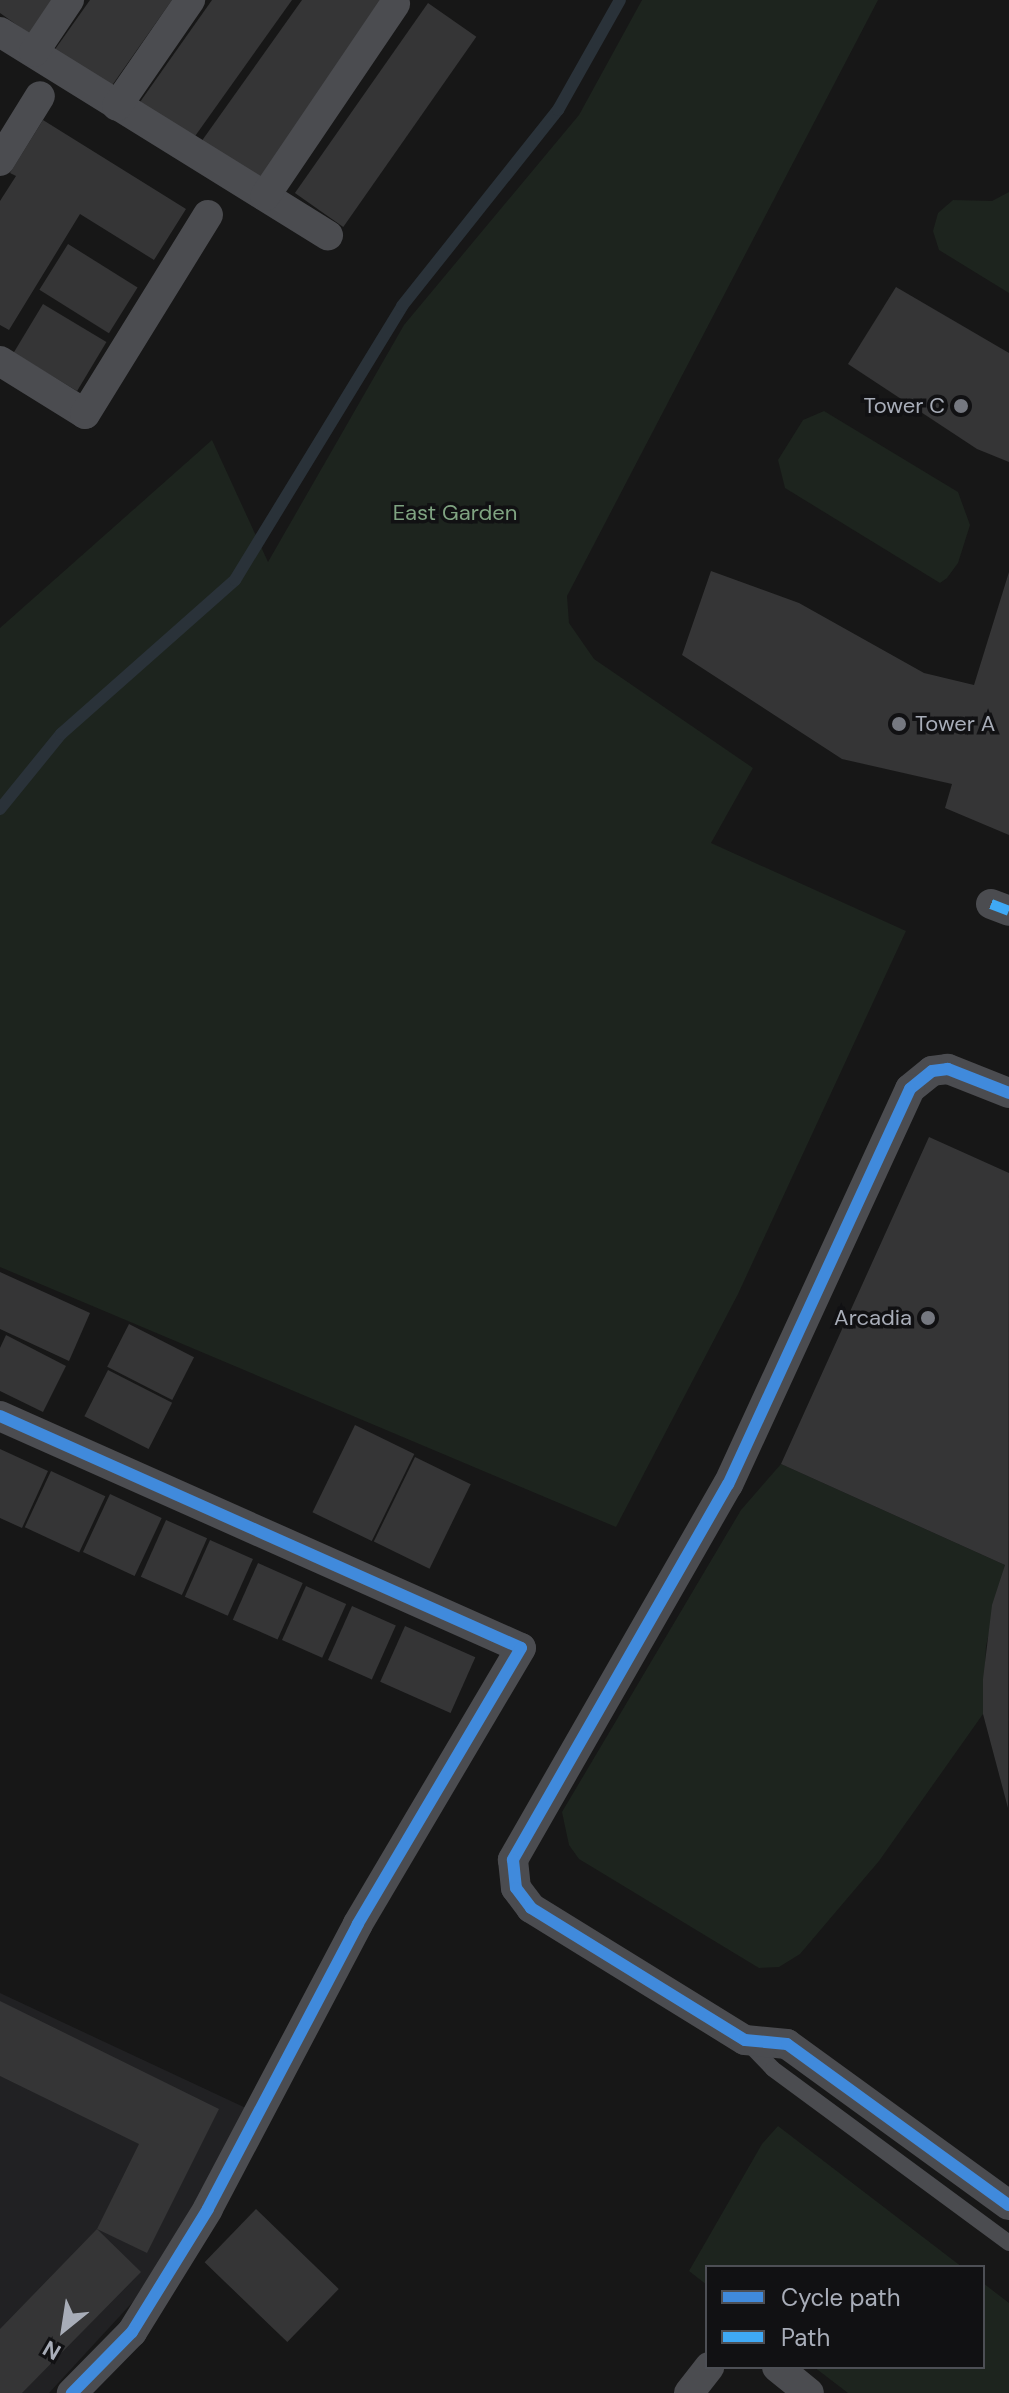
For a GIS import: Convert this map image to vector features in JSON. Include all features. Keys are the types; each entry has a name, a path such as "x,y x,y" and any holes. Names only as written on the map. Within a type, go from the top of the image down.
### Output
{"street":[{"path":"34,52 69,0"},
{"path":"117,106 190,0"},
{"path":"265,196 395,4"},
{"path":"0,32 328,235"},
{"path":"0,161 40,96"},
{"path":"0,361 85,414 208,215"},
{"path":"1009,1093 948,1069 932,1071 910,1089 728,1484 513,1860 516,1888 531,1908 745,2040 787,2044 1009,2205"},
{"path":"0,1416 521,1648 358,1924 200,2221 132,2332 72,2393"},
{"path":"689,2393 707,2369"},
{"path":"779,2369 809,2393"}],"lane":[{"path":"745,2040 773,2069 1009,2243"}],"shaded area":[{"path":"0,1993 248,2109 154,2279 49,2393 0,2393"}],"green space":[{"name":"East Garden","path":"642,0 878,0 567,596 569,623 594,659 753,768 711,843 906,931 738,1294 616,1527 0,1267 0,628 212,440 268,562 404,325 579,115"},
{"path":"1009,192 1009,293 939,250 933,231 938,213 953,200 992,201"},
{"path":"824,411 958,492 970,525 958,563 940,583 785,488 778,460 803,420"},
{"path":"781,1464 1005,1565 986,1646 983,1714 879,1861 800,1954 779,1967 759,1968 579,1859 569,1845 562,1812 741,1510"},
{"path":"778,2126 959,2265 705,2265 705,2283 689,2271 762,2144"},
{"path":"985,2285 1009,2303 1009,2393 848,2393 817,2369 985,2369"}],"building":[{"path":"0,0 56,0 31,35 0,13"},
{"path":"90,0 172,0 106,94 51,55"},
{"path":"212,0 292,0 193,139 140,102"},
{"path":"302,0 388,0 259,183 201,142"},
{"path":"428,3 476,37 343,227 295,193"},
{"path":"43,120 186,209 154,260 80,214 9,330 0,325 0,201 16,176 10,173"},
{"path":"68,244 138,287 109,333 39,290"},
{"name":"Tower C","path":"896,287 1009,353 1009,462 977,449 848,364"},
{"path":"43,304 106,342 77,391 14,353"},
{"name":"Tower A","path":"711,571 799,603 924,673 974,685 1009,572 1009,835 945,808 952,784 842,759 682,655"},
{"name":"Arcadia","path":"929,1137 1009,1173 1008,1808 983,1714 983,1679 992,1605 1005,1565 781,1464"},
{"path":"0,1272 90,1313 69,1361 0,1329"},
{"path":"129,1324 194,1357 172,1400 107,1367"},
{"path":"6,1335 66,1366 43,1412 0,1391 0,1348"},
{"path":"108,1370 172,1403 149,1449 84,1416"},
{"path":"355,1425 414,1454 372,1541 312,1512"},
{"path":"0,1449 48,1471 22,1528 0,1518"},
{"path":"415,1457 471,1484 430,1569 374,1541"},
{"path":"51,1471 105,1496 79,1553 25,1527"},
{"path":"110,1494 162,1518 135,1576 83,1552"},
{"path":"166,1520 207,1538 182,1595 141,1577"},
{"path":"210,1540 253,1559 228,1616 185,1597"},
{"path":"258,1563 303,1583 278,1640 233,1620"},
{"path":"306,1586 346,1604 322,1658 282,1640"},
{"path":"352,1606 396,1626 372,1679 328,1660"},
{"path":"405,1626 475,1657 451,1713 380,1682"},
{"path":"0,2001 219,2109 147,2253 97,2229 139,2144 0,2076"},
{"path":"256,2209 339,2289 287,2342 205,2262"},
{"path":"97,2229 141,2272 22,2393 0,2393 0,2329"}],"waterway":[{"path":"0,809 61,734 235,580 402,306 558,110 620,0"}],"marked path":[{"path":"991,904 1009,911"}],"cycle path":[{"path":"1009,1093 948,1069 932,1071 910,1089 728,1484 513,1860 516,1888 531,1908 745,2040 787,2044 1009,2205"},
{"path":"0,1416 521,1648 358,1924 208,2209 132,2332 72,2393"}],"place":[{"name":"Tower C","path":"961,406"},
{"name":"Tower A","path":"899,724"},
{"name":"Arcadia","path":"928,1318"}]}
